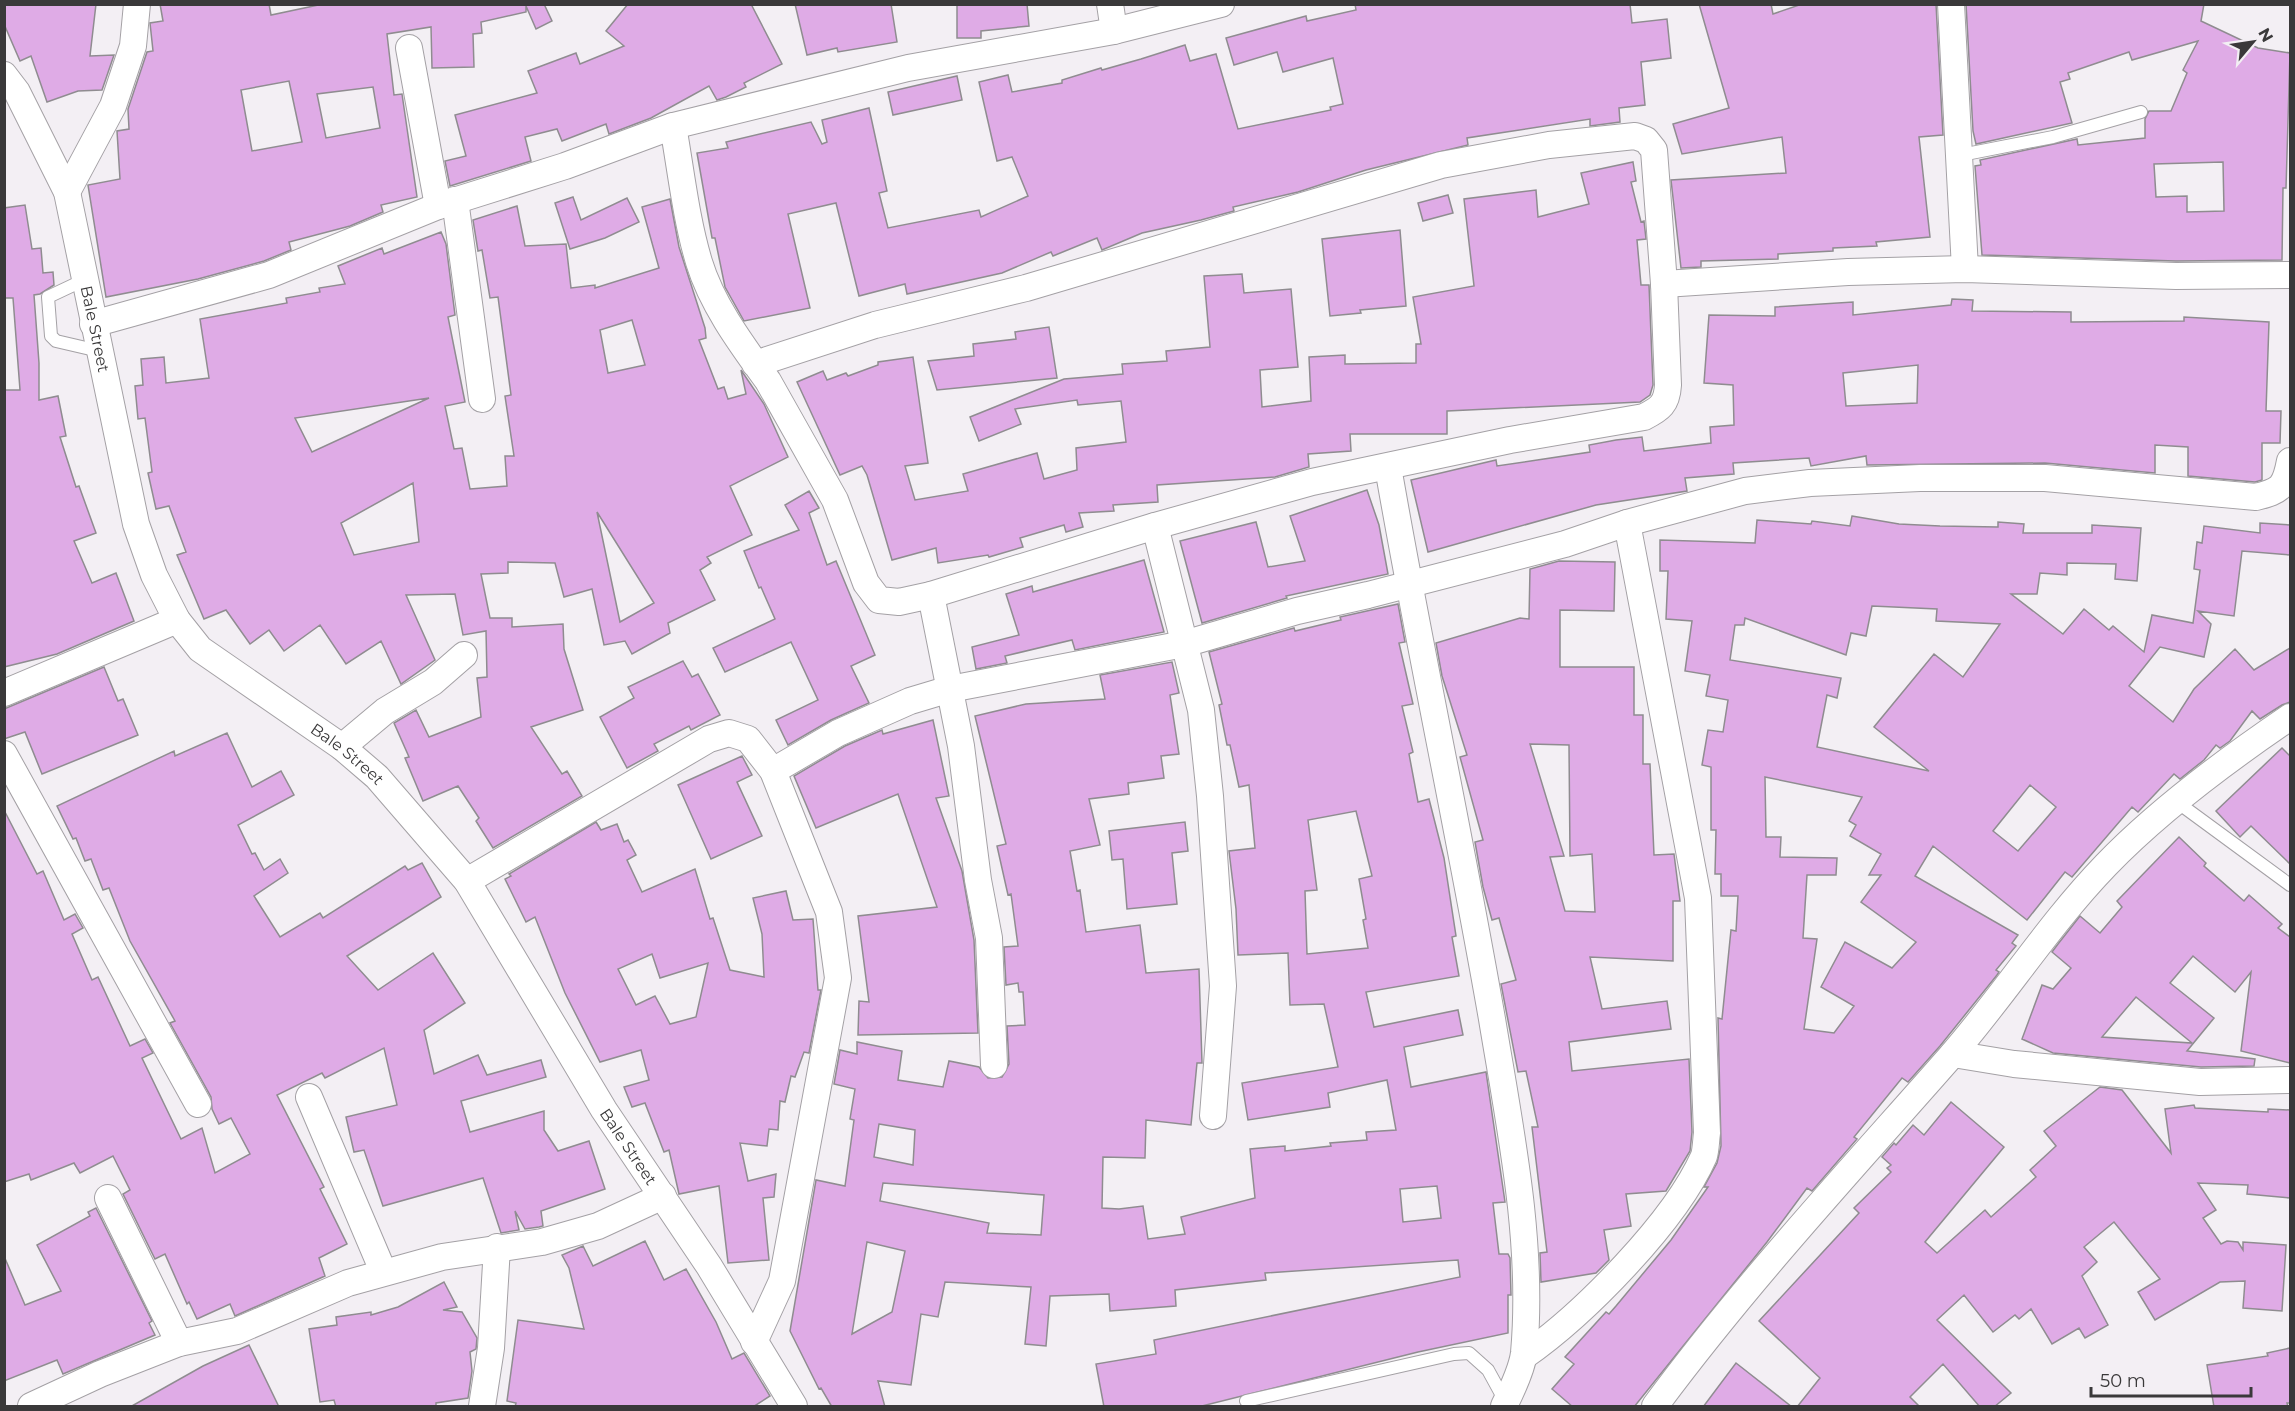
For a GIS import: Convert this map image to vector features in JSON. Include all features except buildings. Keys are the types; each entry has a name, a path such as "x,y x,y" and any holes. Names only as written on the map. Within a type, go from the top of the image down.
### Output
{"street":[{"path":"67,192 113,106 134,46 137,4"},
{"path":"1110,4 1114,32"},
{"path":"93,324 269,275 446,203 565,166 673,126 908,68 1114,32 1221,4"},
{"path":"1951,4 1961,155 1965,268"},
{"path":"409,48 446,203 482,399"},
{"name":"Bale Street","path":"4,75 16,92 67,192 136,524 154,575 177,620 200,649 342,747 377,777 467,881 604,1110 709,1266 794,1407"},
{"path":"673,126 699,262 714,298 755,364 791,420 835,500 866,583 879,600 899,602 932,595 1155,526 1312,482 1509,440 1644,417 1660,409 1667,398 1668,386 1664,284 1654,150 1646,140 1635,136 1549,145 1440,165 1026,288 875,325 755,364"},
{"path":"1664,284 1848,272 1965,268 2164,276 2290,275"},
{"path":"773,771 838,733 910,701 950,689 1185,644 1297,611 1555,547 1628,523 1745,491 1810,483 1920,478 2045,478 2256,497 2276,493 2287,479 2290,461"},
{"path":"1388,467 1424,672 1446,765 1503,1087 1518,1187 1527,1289 1524,1356 1505,1404"},
{"path":"1524,1356 1557,1333 1649,1238 1696,1170 1705,1153 1707,1133 1698,898 1628,523"},
{"path":"1155,526 1201,710 1218,888 1223,986 1213,1116"},
{"path":"932,595 950,689 989,938 994,1065"},
{"path":"4,693 177,620"},
{"path":"342,747 385,711 433,682 465,655"},
{"path":"1655,1407 1707,1336 1827,1194 1953,1054 2043,938 2107,864 2238,752 2290,717"},
{"path":"467,881 709,739 729,733 748,739 773,771 829,912 838,978 782,1281 754,1342"},
{"path":"4,754 198,1104"},
{"path":"1953,1054 2014,1064 2189,1081 2290,1080"},
{"path":"309,1097 383,1271"},
{"path":"31,1407 100,1374 179,1343 237,1331 348,1283 383,1271 496,1247 542,1242 598,1226 663,1196"},
{"path":"108,1198 179,1343"},
{"path":"482,1407 491,1348 496,1247"}],"lane":[{"path":"1961,155 2053,137 2141,112"},
{"path":"84,280 48,297 51,336 56,341 99,351"},
{"path":"2177,802 2290,885"},
{"path":"1246,1401 1454,1354 1469,1353 1488,1370 1505,1404"}]}
